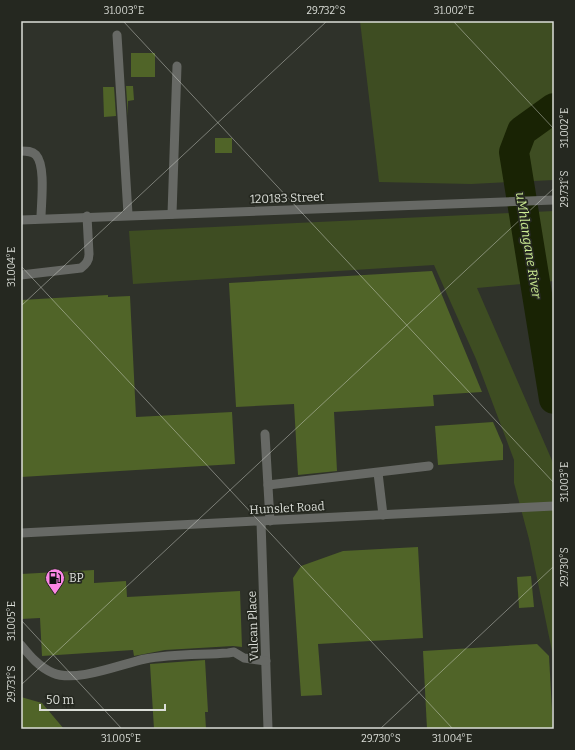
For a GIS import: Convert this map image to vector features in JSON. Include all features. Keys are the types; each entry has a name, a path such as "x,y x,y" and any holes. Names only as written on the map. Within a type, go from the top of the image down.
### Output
{"lane":[{"path":"117,34 128,214"},
{"path":"172,214 177,66"},
{"path":"21,151 30,152 38,159 41,175 41,218"},
{"name":"120183 Street","path":"21,220 128,214 172,214 554,200"},
{"path":"21,275 81,268 86,264 89,259 87,216"},
{"name":"Vulcan Place","path":"265,434 268,485 265,522 268,729"},
{"path":"268,485 429,466"},
{"path":"378,473 383,515"},
{"name":"Hunslet Road","path":"21,533 265,522 554,506"},
{"path":"21,645 43,668 54,674 69,676 113,669 146,659 220,653 234,652 244,658 266,661"}],"green space":[{"path":"360,21 554,21 554,180 471,184 379,182"},
{"path":"554,211 554,281 477,288 554,465 554,671 552,651 529,539 514,483 514,460 476,359 434,265 133,284 129,231"}],"building":[{"path":"131,53 155,53 155,77 131,77"},
{"path":"126,86 133,86 134,100 128,101 128,116"},
{"path":"103,87 114,87 116,116 104,117"},
{"path":"215,138 232,138 232,153 215,153"},
{"path":"432,271 482,392 433,395 434,406 334,412 337,471 298,475 294,404 236,407 229,283"},
{"path":"108,295 108,297 130,296 136,417 232,412 235,464 21,477 21,300"},
{"path":"493,422 503,445 503,460 438,465 435,426"},
{"path":"418,547 423,638 318,644 322,695 301,696 293,578 301,566 343,551"},
{"path":"94,570 94,583 126,581 127,597 240,591 242,647 233,646 165,650 134,656 133,650 42,656 40,618 21,619 21,574"},
{"path":"531,576 534,607 519,608 517,577"},
{"path":"537,644 549,656 553,729 427,729 423,651"},
{"path":"205,660 208,712 205,712 206,729 154,729 150,664"},
{"path":"21,697 42,703 64,729 21,729"}],"waterway":[{"name":"uMhlangane River","path":"554,108 522,131 514,152 554,399"}],"place":[{"name":"BP","path":"55,595"}]}
